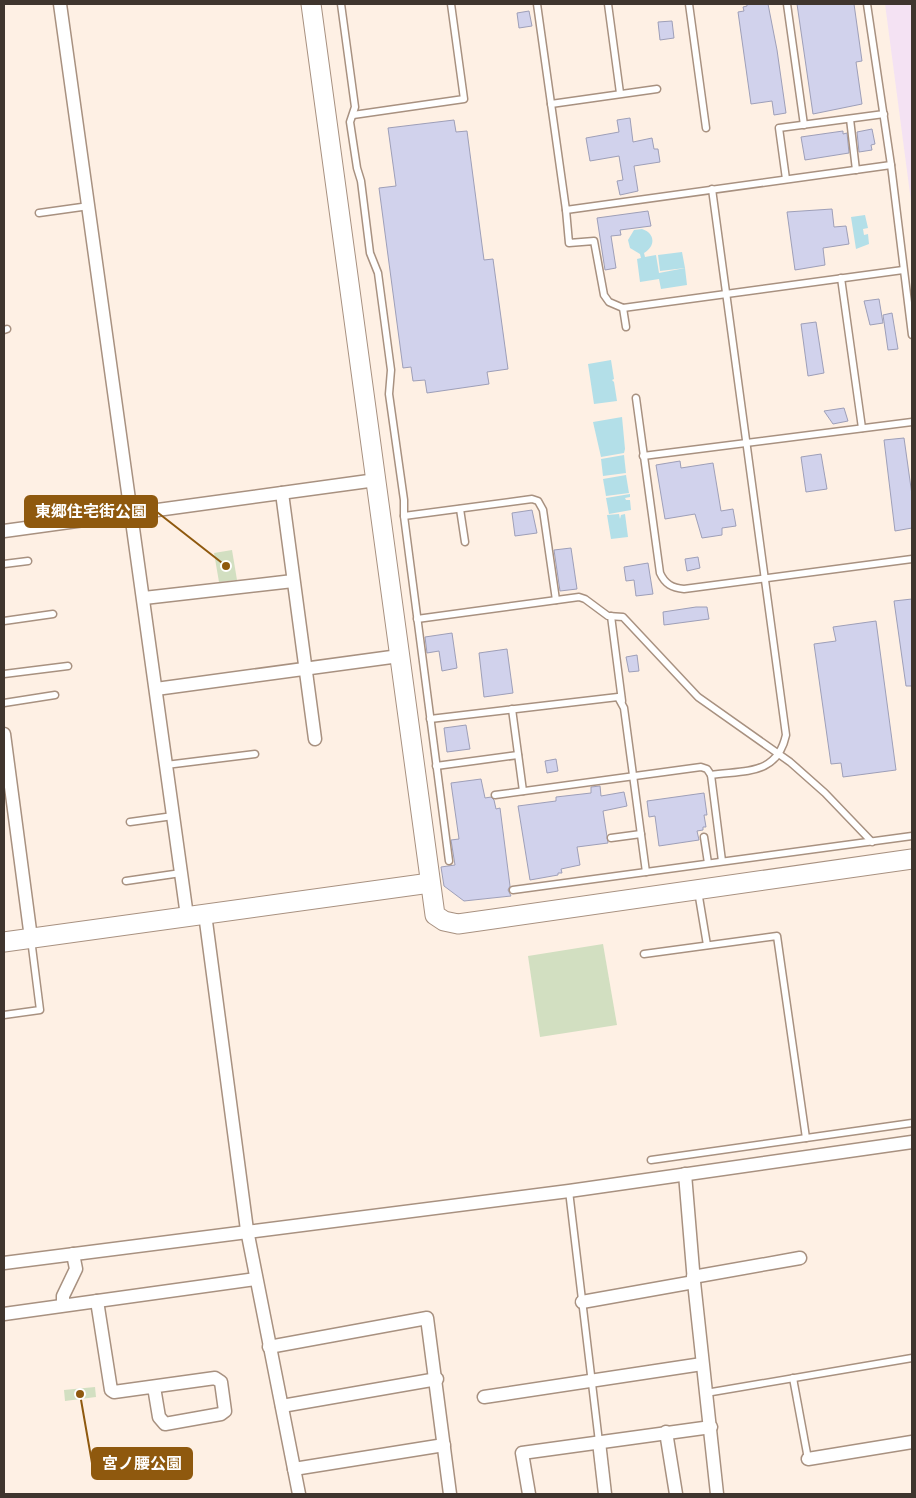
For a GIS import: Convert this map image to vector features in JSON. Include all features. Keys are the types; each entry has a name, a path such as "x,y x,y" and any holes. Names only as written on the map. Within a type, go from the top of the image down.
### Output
{"street":[{"path":"60,4 181,873 196,915 247,1230 299,1494"},
{"path":"311,4 435,915 458,924 912,859"},
{"path":"4,531 132,515 376,480"},
{"path":"282,494 315,739"},
{"path":"144,598 293,581"},
{"path":"156,689 399,656"},
{"path":"4,734 31,938"},
{"path":"4,942 430,883"},
{"path":"4,1263 247,1230 569,1190 912,1142"},
{"path":"685,1174 693,1280 717,1494"},
{"path":"63,1305 63,1296 76,1270 73,1254"},
{"path":"582,1302 800,1258"},
{"path":"4,1314 256,1279"},
{"path":"97,1301 111,1390 114,1392 215,1378 221,1382 225,1411 221,1414 165,1424 159,1417 154,1387"},
{"path":"269,1347 427,1318 437,1379 450,1494"},
{"path":"484,1396 702,1364"},
{"path":"282,1406 437,1379"},
{"path":"529,1494 522,1453 710,1426"},
{"path":"666,1432 676,1494"},
{"path":"598,1442 605,1494"},
{"path":"808,1459 912,1442"},
{"path":"294,1469 444,1445"}],"lane":[{"path":"341,4 355,107 350,122 357,168 361,181 370,253 378,273 390,370 389,394 449,860"},
{"path":"353,115 464,99 451,4"},
{"path":"537,4 569,243 594,241 604,295 609,302 623,308 903,270"},
{"path":"608,4 620,93"},
{"path":"689,4 706,128"},
{"path":"787,4 804,125"},
{"path":"867,4 891,165 912,335"},
{"path":"551,104 657,89"},
{"path":"786,179 779,128 884,114"},
{"path":"850,119 856,170"},
{"path":"566,210 891,165"},
{"path":"711,775 764,768 779,753 786,735 712,189"},
{"path":"39,213 89,206"},
{"path":"841,278 862,428"},
{"path":"623,308 626,327"},
{"path":"636,398 660,573 663,581 676,588 684,589 912,559"},
{"path":"643,456 912,422"},
{"path":"404,516 532,499 538,500 543,510 556,600"},
{"path":"460,509 465,542"},
{"path":"4,564 28,561"},
{"path":"417,619 556,600 585,599 601,613 623,617 698,697 779,753 825,794 872,842"},
{"path":"4,621 53,614"},
{"path":"610,616 646,872"},
{"path":"4,674 68,666"},
{"path":"4,703 55,695"},
{"path":"430,719 610,697 618,697 622,703"},
{"path":"512,709 523,792"},
{"path":"166,765 255,754"},
{"path":"436,766 518,755"},
{"path":"495,795 701,767 707,769 711,775 722,861"},
{"path":"130,822 173,816"},
{"path":"611,838 642,834"},
{"path":"513,890 912,836"},
{"path":"704,837 708,863"},
{"path":"126,881 181,873"},
{"path":"698,890 707,945"},
{"path":"644,954 777,936 806,1138"},
{"path":"4,1015 40,1010 31,938"},
{"path":"651,1160 912,1123"},
{"path":"569,1190 598,1442"},
{"path":"706,1393 912,1358"},
{"path":"793,1378 808,1459"}],"shaded area":[{"path":"885,4 912,4 912,209"}],"green space":[{"path":"232,550 237,580 219,582 214,553"},
{"path":"603,944 617,1025 540,1037 528,956"},
{"path":"95,1387 96,1397 65,1401 64,1390"}],"water":[{"path":"865,215 868,228 863,229 864,235 868,234 869,244 856,249 851,217"},
{"path":"642,229 652,237 651,247 644,253 645,257 656,255 659,273 685,268 687,285 661,289 659,279 640,282 637,259 641,258 640,254 630,248 628,240 634,230"},
{"path":"682,252 685,268 660,271 658,255"},
{"path":"611,360 614,379 612,380 617,401 594,404 588,364"},
{"path":"622,417 624,453 601,457 593,422"},
{"path":"624,455 626,473 603,476 601,459"},
{"path":"626,475 629,493 606,496 603,479"},
{"path":"630,494 630,497 625,498 630,500 631,510 609,514 606,498"},
{"path":"619,514 620,519 621,515 625,514 628,537 611,539 607,515"}],"building":[{"path":"747,4 768,4 786,113 774,115 772,101 751,104 738,12 744,11 743,7 747,6"},
{"path":"797,4 854,4 862,61 856,62 862,104 813,114"},
{"path":"529,11 532,26 519,28 517,13"},
{"path":"672,21 674,38 660,40 658,22"},
{"path":"630,118 633,142 652,138 654,149 658,149 660,162 634,166 638,191 620,195 617,181 623,180 619,156 590,161 586,138 619,132 617,120"},
{"path":"454,120 456,132 467,131 484,260 493,259 508,369 487,372 489,384 427,393 425,380 413,381 411,367 403,368 379,188 396,186 388,128"},
{"path":"872,129 875,144 871,145 872,150 859,152 857,132"},
{"path":"843,131 843,134 847,133 849,153 805,160 801,137"},
{"path":"832,209 834,227 846,226 849,244 823,248 825,265 795,270 787,212"},
{"path":"648,211 651,226 620,230 621,235 611,236 616,268 605,270 597,218"},
{"path":"879,299 883,323 870,325 864,301"},
{"path":"892,313 898,349 888,350 883,315"},
{"path":"816,322 824,373 808,376 801,324"},
{"path":"844,408 848,421 833,424 824,411"},
{"path":"904,438 912,495 912,528 895,531 884,440"},
{"path":"821,454 827,489 806,492 801,457"},
{"path":"680,461 681,468 713,463 721,511 733,509 736,526 722,528 722,535 702,538 695,514 665,519 656,465"},
{"path":"532,510 537,533 515,536 512,513"},
{"path":"571,548 577,589 560,591 554,550"},
{"path":"698,557 700,568 687,571 685,559"},
{"path":"648,563 653,594 636,596 634,580 626,581 624,567"},
{"path":"912,599 912,686 906,686 894,601"},
{"path":"707,607 709,619 664,625 663,612"},
{"path":"876,621 896,770 843,777 841,763 831,764 814,644 836,641 833,627"},
{"path":"452,633 457,668 442,671 439,651 427,653 425,637"},
{"path":"507,649 513,693 484,697 479,653"},
{"path":"637,655 639,671 629,672 626,657"},
{"path":"466,725 470,749 447,752 444,728"},
{"path":"556,759 558,771 547,773 545,761"},
{"path":"481,779 485,798 491,797 494,800 496,809 500,808 510,886 508,890 511,896 464,901 444,886 441,867 455,865 451,840 459,839 451,783"},
{"path":"600,786 601,796 624,792 627,806 603,811 608,843 577,847 580,865 561,869 562,873 558,873 558,875 530,880 518,806 556,801 556,797 591,793 591,787"},
{"path":"704,793 707,815 704,815 706,827 703,827 703,830 697,831 699,840 659,846 655,816 649,817 647,801"}],"place":[{"name":"東郷住宅街公園","path":"226,566"},
{"name":"宮ノ腰公園","path":"80,1394"}]}
